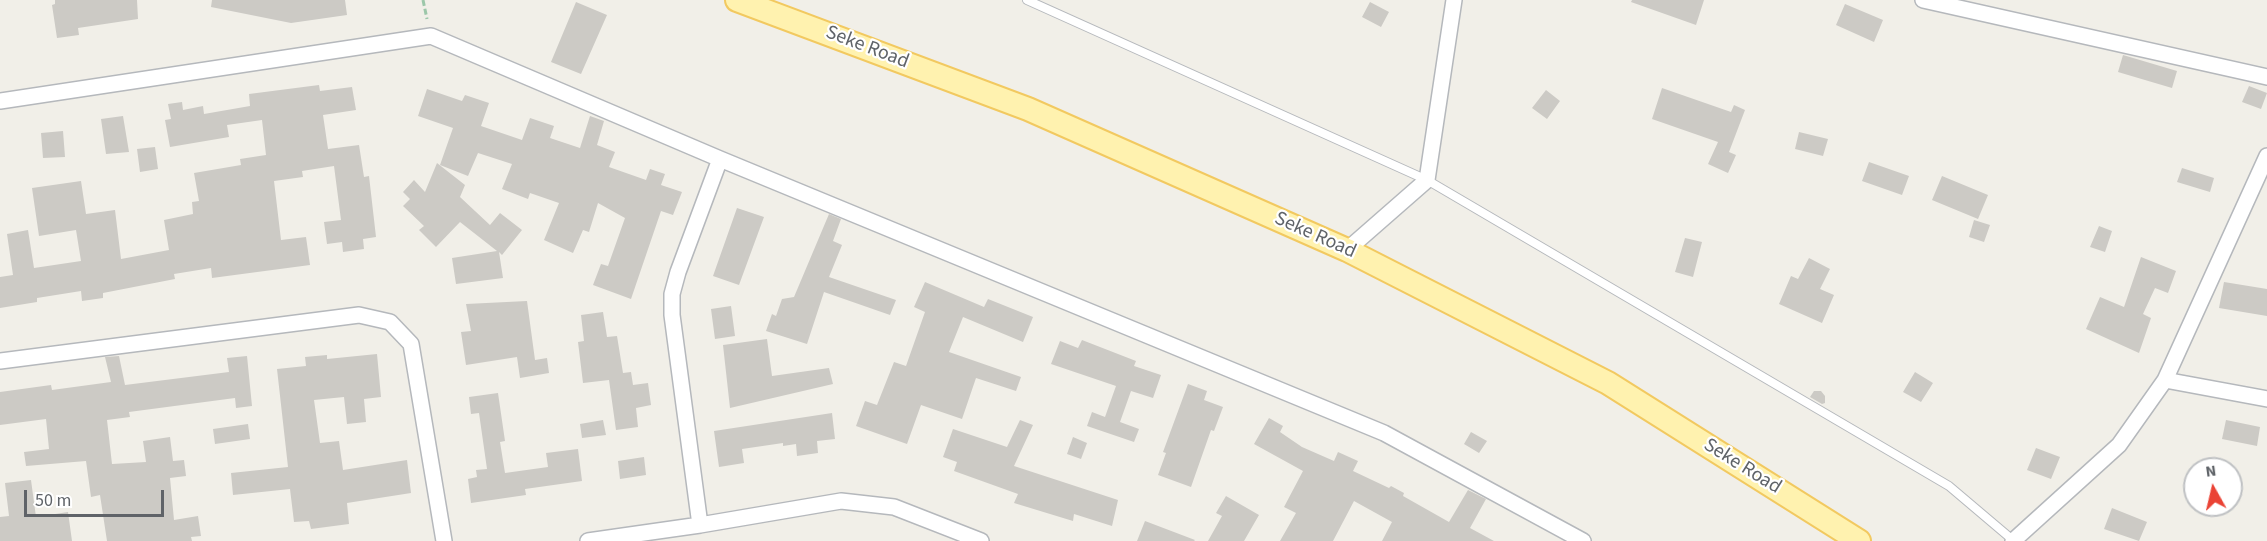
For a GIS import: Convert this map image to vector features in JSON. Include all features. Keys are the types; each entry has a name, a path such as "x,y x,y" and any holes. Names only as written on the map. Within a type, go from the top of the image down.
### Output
{"main road":[{"name":"Seke Road","path":"737,0 1028,109 1347,250 1608,383 1859,541"}],"street":[{"path":"1347,250 1427,180 1454,0"},
{"path":"1923,0 2267,77"},
{"path":"0,101 431,36 720,159 1384,433 1583,541"},
{"path":"2013,541 2119,445 2165,380 2267,156"},
{"path":"700,525 672,315 672,294 720,159"},
{"path":"0,361 359,315 390,322 411,344 444,541"},
{"path":"2165,380 2267,399"},
{"path":"595,541 841,501 894,507 981,541"}],"lane":[{"path":"1027,0 1427,180 1949,486 2013,541"}],"building":[{"path":"55,0 137,0 138,19 78,28 79,35 57,38 52,5 55,4"},
{"path":"212,0 345,0 347,15 291,23 211,7"},
{"path":"1632,0 1704,0 1696,25 1631,2"},
{"path":"576,2 607,15 581,74 551,62"},
{"path":"1370,2 1389,12 1381,27 1362,17"},
{"path":"1845,4 1883,20 1874,42 1836,25"},
{"path":"2123,55 2177,71 2172,88 2118,72"},
{"path":"319,85 320,91 352,87 356,110 323,115 328,149 359,145 364,177 369,176 376,237 363,239 364,249 343,252 342,242 327,244 324,222 341,220 334,166 302,171 303,177 274,181 281,240 306,237 310,265 212,278 211,268 174,274 175,279 103,293 103,298 82,301 81,291 37,298 37,302 0,308 0,277 13,275 7,234 28,230 34,268 81,261 76,230 39,236 32,188 81,181 86,214 115,210 121,259 169,250 164,220 193,214 192,202 199,201 194,173 241,165 240,159 266,155 262,120 227,125 229,137 170,147 165,120 171,119 168,104 182,102 183,110 203,106 204,114 250,106 249,94"},
{"path":"2249,86 2267,93 2261,109 2242,102"},
{"path":"1662,88 1731,112 1734,105 1745,110 1729,152 1736,155 1728,173 1708,164 1718,142 1652,119"},
{"path":"427,89 462,101 465,95 489,103 481,126 522,140 530,118 554,126 550,138 580,148 590,116 604,121 597,145 615,152 609,167 646,180 650,169 665,174 661,185 682,192 673,215 661,211 631,299 593,285 601,264 608,266 625,218 598,203 589,232 583,230 573,253 544,240 559,203 530,193 528,199 502,189 512,164 478,153 468,176 440,165 453,128 418,116"},
{"path":"1546,90 1560,101 1547,119 1532,108"},
{"path":"123,116 129,152 106,154 101,119"},
{"path":"63,131 65,157 43,158 41,133"},
{"path":"1799,132 1828,139 1823,156 1795,149"},
{"path":"155,147 158,169 140,172 137,149"},
{"path":"1869,162 1909,176 1902,195 1862,181"},
{"path":"437,163 465,185 460,197 490,225 500,213 522,230 502,255 499,252 503,278 456,284 452,258 497,251 460,222 436,247 419,230 424,226 403,206 410,199 403,192 414,180 425,192"},
{"path":"2182,168 2214,178 2210,192 2177,182"},
{"path":"1942,176 1988,195 1978,219 1932,200"},
{"path":"737,208 764,217 739,285 713,276"},
{"path":"829,214 841,219 833,241 842,245 829,277 896,300 890,315 824,292 807,344 766,331 772,314 776,316 782,299 794,297"},
{"path":"1974,220 1990,225 1984,242 1969,237"},
{"path":"2099,226 2112,231 2105,252 2090,247"},
{"path":"1685,238 1702,242 1693,277 1675,272"},
{"path":"2141,257 2176,271 2168,293 2155,288 2143,314 2151,318 2139,353 2086,329 2100,297 2124,307"},
{"path":"1809,258 1830,269 1820,289 1834,295 1822,323 1779,304 1791,276 1798,279"},
{"path":"925,282 984,307 988,299 1033,317 1023,342 963,317 949,352 1021,377 1016,391 976,378 962,419 921,405 907,444 856,426 865,401 877,405 894,362 906,366 925,312 914,307"},
{"path":"2224,282 2267,289 2267,316 2219,308"},
{"path":"527,301 535,360 547,358 549,373 520,378 517,357 466,365 461,332 471,331 466,304"},
{"path":"731,306 735,336 715,339 711,309"},
{"path":"603,312 607,337 617,336 623,373 631,372 633,385 648,383 651,405 636,408 638,427 616,430 609,380 583,383 578,342 584,341 581,315"},
{"path":"767,339 772,376 829,368 833,384 730,408 723,345"},
{"path":"1082,340 1136,361 1134,366 1161,375 1153,398 1131,391 1120,422 1139,429 1134,442 1087,426 1092,412 1105,417 1116,386 1051,364 1060,341 1078,348"},
{"path":"377,354 381,397 364,399 366,422 347,424 344,397 314,400 320,443 339,441 343,470 407,460 411,493 347,503 349,524 311,529 309,521 294,522 290,489 233,495 231,473 288,467 277,369 306,366 305,357 327,355 327,359"},
{"path":"119,356 125,385 229,372 227,358 247,356 252,406 236,408 235,398 129,412 130,417 107,420 112,464 146,462 143,441 170,437 173,461 184,460 186,476 170,478 174,520 198,516 201,536 191,537 192,541 107,541 100,495 91,497 86,461 26,466 24,452 49,449 46,419 0,425 0,392 51,385 52,390 111,382 105,357"},
{"path":"1915,372 1933,383 1921,402 1903,392"},
{"path":"1188,384 1207,391 1204,400 1223,407 1214,431 1211,430 1191,487 1158,475 1166,453 1163,452"},
{"path":"1814,391 1821,391 1825,396 1825,403 1822,404 1810,397"},
{"path":"498,393 505,441 500,442 505,473 548,467 546,453 578,449 582,481 525,489 526,495 471,503 468,479 477,477 476,470 487,469 479,413 471,414 469,397"},
{"path":"832,413 835,439 817,441 818,453 797,456 796,444 783,446 783,443 742,449 744,463 719,467 714,431"},
{"path":"1269,418 1283,426 1280,432 1302,447 1334,461 1338,452 1358,461 1353,471 1389,488 1391,486 1404,493 1403,496 1449,522 1468,490 1486,499 1470,528 1494,541 1382,541 1392,522 1354,501 1333,541 1280,541 1296,513 1284,507 1303,471 1254,444"},
{"path":"603,420 606,435 582,438 580,424"},
{"path":"1020,420 1033,425 1014,466 1118,500 1112,526 1074,514 1073,521 1014,503 1018,494 954,471 957,462 943,457 953,429 1007,447"},
{"path":"2226,420 2260,427 2257,446 2222,439"},
{"path":"248,424 250,439 215,444 213,429"},
{"path":"1471,432 1487,441 1479,453 1464,444"},
{"path":"1073,437 1087,443 1081,459 1067,454"},
{"path":"2036,448 2060,457 2051,479 2027,470"},
{"path":"644,457 646,475 620,479 618,461"},
{"path":"31,480 36,517 68,512 72,541 0,541 0,517 9,516 5,483"},
{"path":"1226,496 1259,515 1244,541 1208,541 1222,516 1216,513"},
{"path":"2112,508 2147,522 2139,541 2104,529"},
{"path":"1145,521 1195,540 1137,541"}]}
